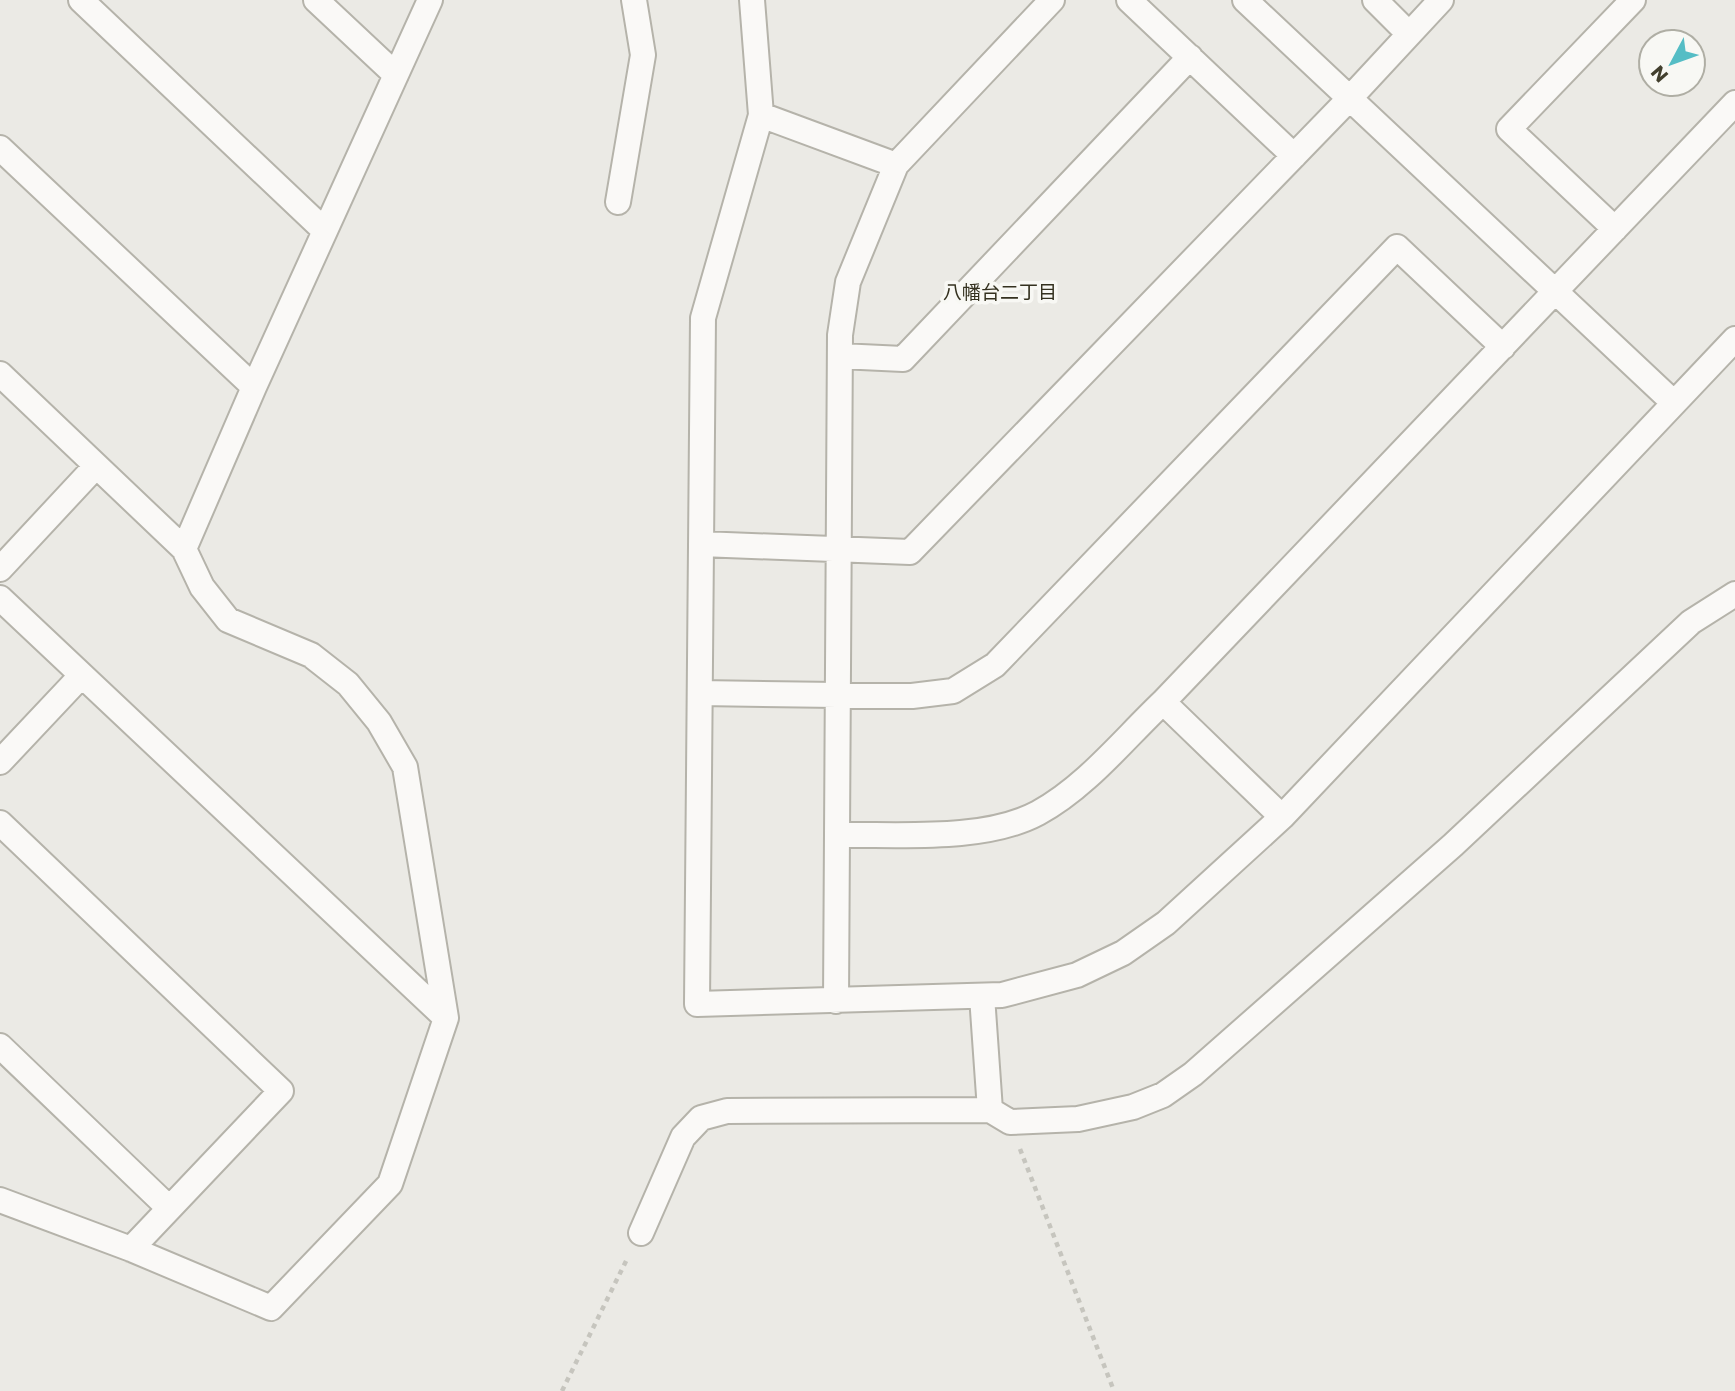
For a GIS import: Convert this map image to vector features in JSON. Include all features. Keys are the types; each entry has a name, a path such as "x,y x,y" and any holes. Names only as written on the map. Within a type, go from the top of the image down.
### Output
{"street":[{"path":"81,0 325,231"},
{"path":"316,0 397,75"},
{"path":"184,549 254,387 430,0"},
{"path":"618,202 643,54 634,0"},
{"path":"752,0 761,115 703,318 696,1004 1002,995 1077,975 1123,953 1166,923 1282,817 1735,339"},
{"path":"836,1001 840,356 848,282 895,165 1052,0"},
{"path":"1129,0 1294,156"},
{"path":"1245,0 1674,403"},
{"path":"1375,0 1409,34"},
{"path":"701,544 910,552 1351,97 1441,0"},
{"path":"1615,229 1510,129 1633,0"},
{"path":"840,356 903,359 1190,57"},
{"path":"837,835 946,833 985,829 1038,813 1074,788 1163,702 1735,103"},
{"path":"761,115 895,165"},
{"path":"0,149 254,387"},
{"path":"700,693 912,696 953,691 995,665 1397,247 1503,347"},
{"path":"0,374 184,549 202,587 228,620 311,655 348,684 379,722 405,767 446,1018 390,1184 271,1308 131,1249 0,1200"},
{"path":"0,569 96,466"},
{"path":"640,1233 683,1137 701,1118 727,1111 1078,1119 1133,1107 1163,1095 1194,1074 1453,845 1691,622 1735,594"},
{"path":"0,598 446,1018"},
{"path":"0,762 81,676"},
{"path":"1163,702 1282,817"},
{"path":"0,823 281,1091 131,1249"},
{"path":"982,996 1000,1116"},
{"path":"0,1046 169,1208"}],"path":[{"path":"1000,1116 1114,1391"},
{"path":"562,1391 640,1233"}],"district":[{"name":"八幡台二丁目","path":"1000,292"}]}
